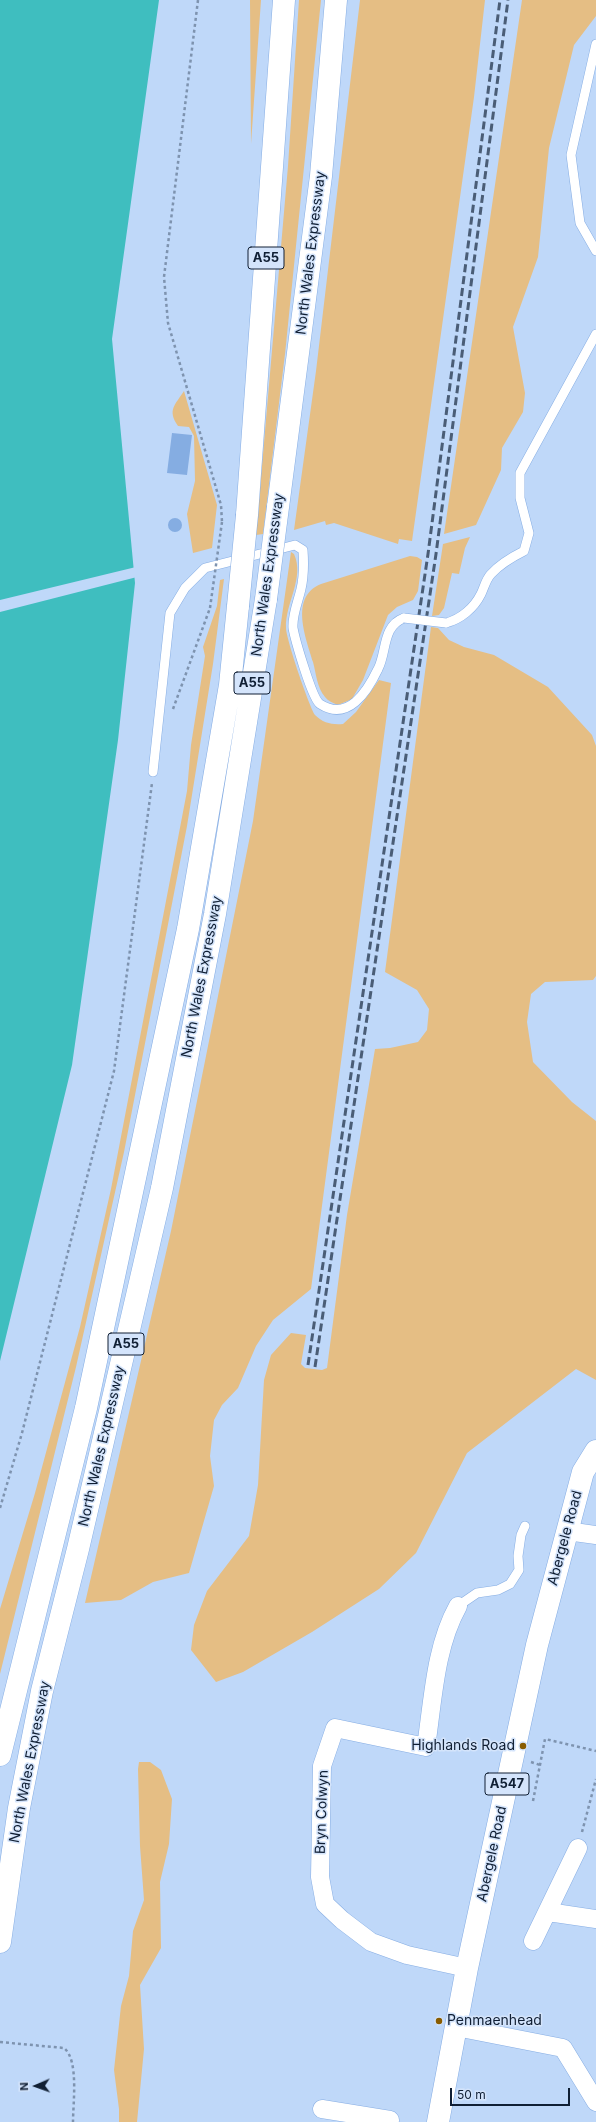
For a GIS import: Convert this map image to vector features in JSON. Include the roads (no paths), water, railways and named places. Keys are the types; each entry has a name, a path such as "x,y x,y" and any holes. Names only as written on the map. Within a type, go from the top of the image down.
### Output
{"main road":[{"name":"North Wales Expressway","path":"0,1755 86,1408 187,937 230,685 247,516 284,0"},
{"name":"North Wales Expressway","path":"0,1942 18,1808 42,1691 78,1549 164,1180 215,914 266,599 321,176 336,0"},
{"name":"Abergele Road","path":"438,2122 467,1968 537,1645 583,1472 596,1451"}],"street":[{"path":"567,1532 596,1535"},
{"name":"Bryn Colwyn","path":"458,1606 448,1623 438,1667 426,1747 335,1728 322,1766 320,1877 325,1904 342,1920 371,1942 407,1955 467,1968"},
{"path":"533,1941 578,1848"},
{"path":"548,1912 596,1920"},
{"path":"456,2027 563,2048 596,2102"},
{"path":"322,2109 348,2118 390,2120"}],"lane":[{"path":"596,44 571,155 580,223 596,250"},
{"path":"153,772 170,612 185,588 205,568 295,546 303,550 304,569 293,628 311,689 317,702 329,710 342,710 355,704 379,668 386,637 396,621 404,618 446,623 454,621 466,613 480,596 490,575 506,560 524,551 529,534 520,498 520,473 596,334"},
{"path":"458,1606 477,1593 498,1590 510,1584 519,1570 518,1556 521,1536 525,1526"}],"railway":[{"path":"308,1365 428,554 500,0"},
{"path":"315,1367 436,554 508,0"}],"place":[{"name":"Highlands Road","path":"523,1746"},
{"name":"Penmaenhead","path":"439,2021"}]}
